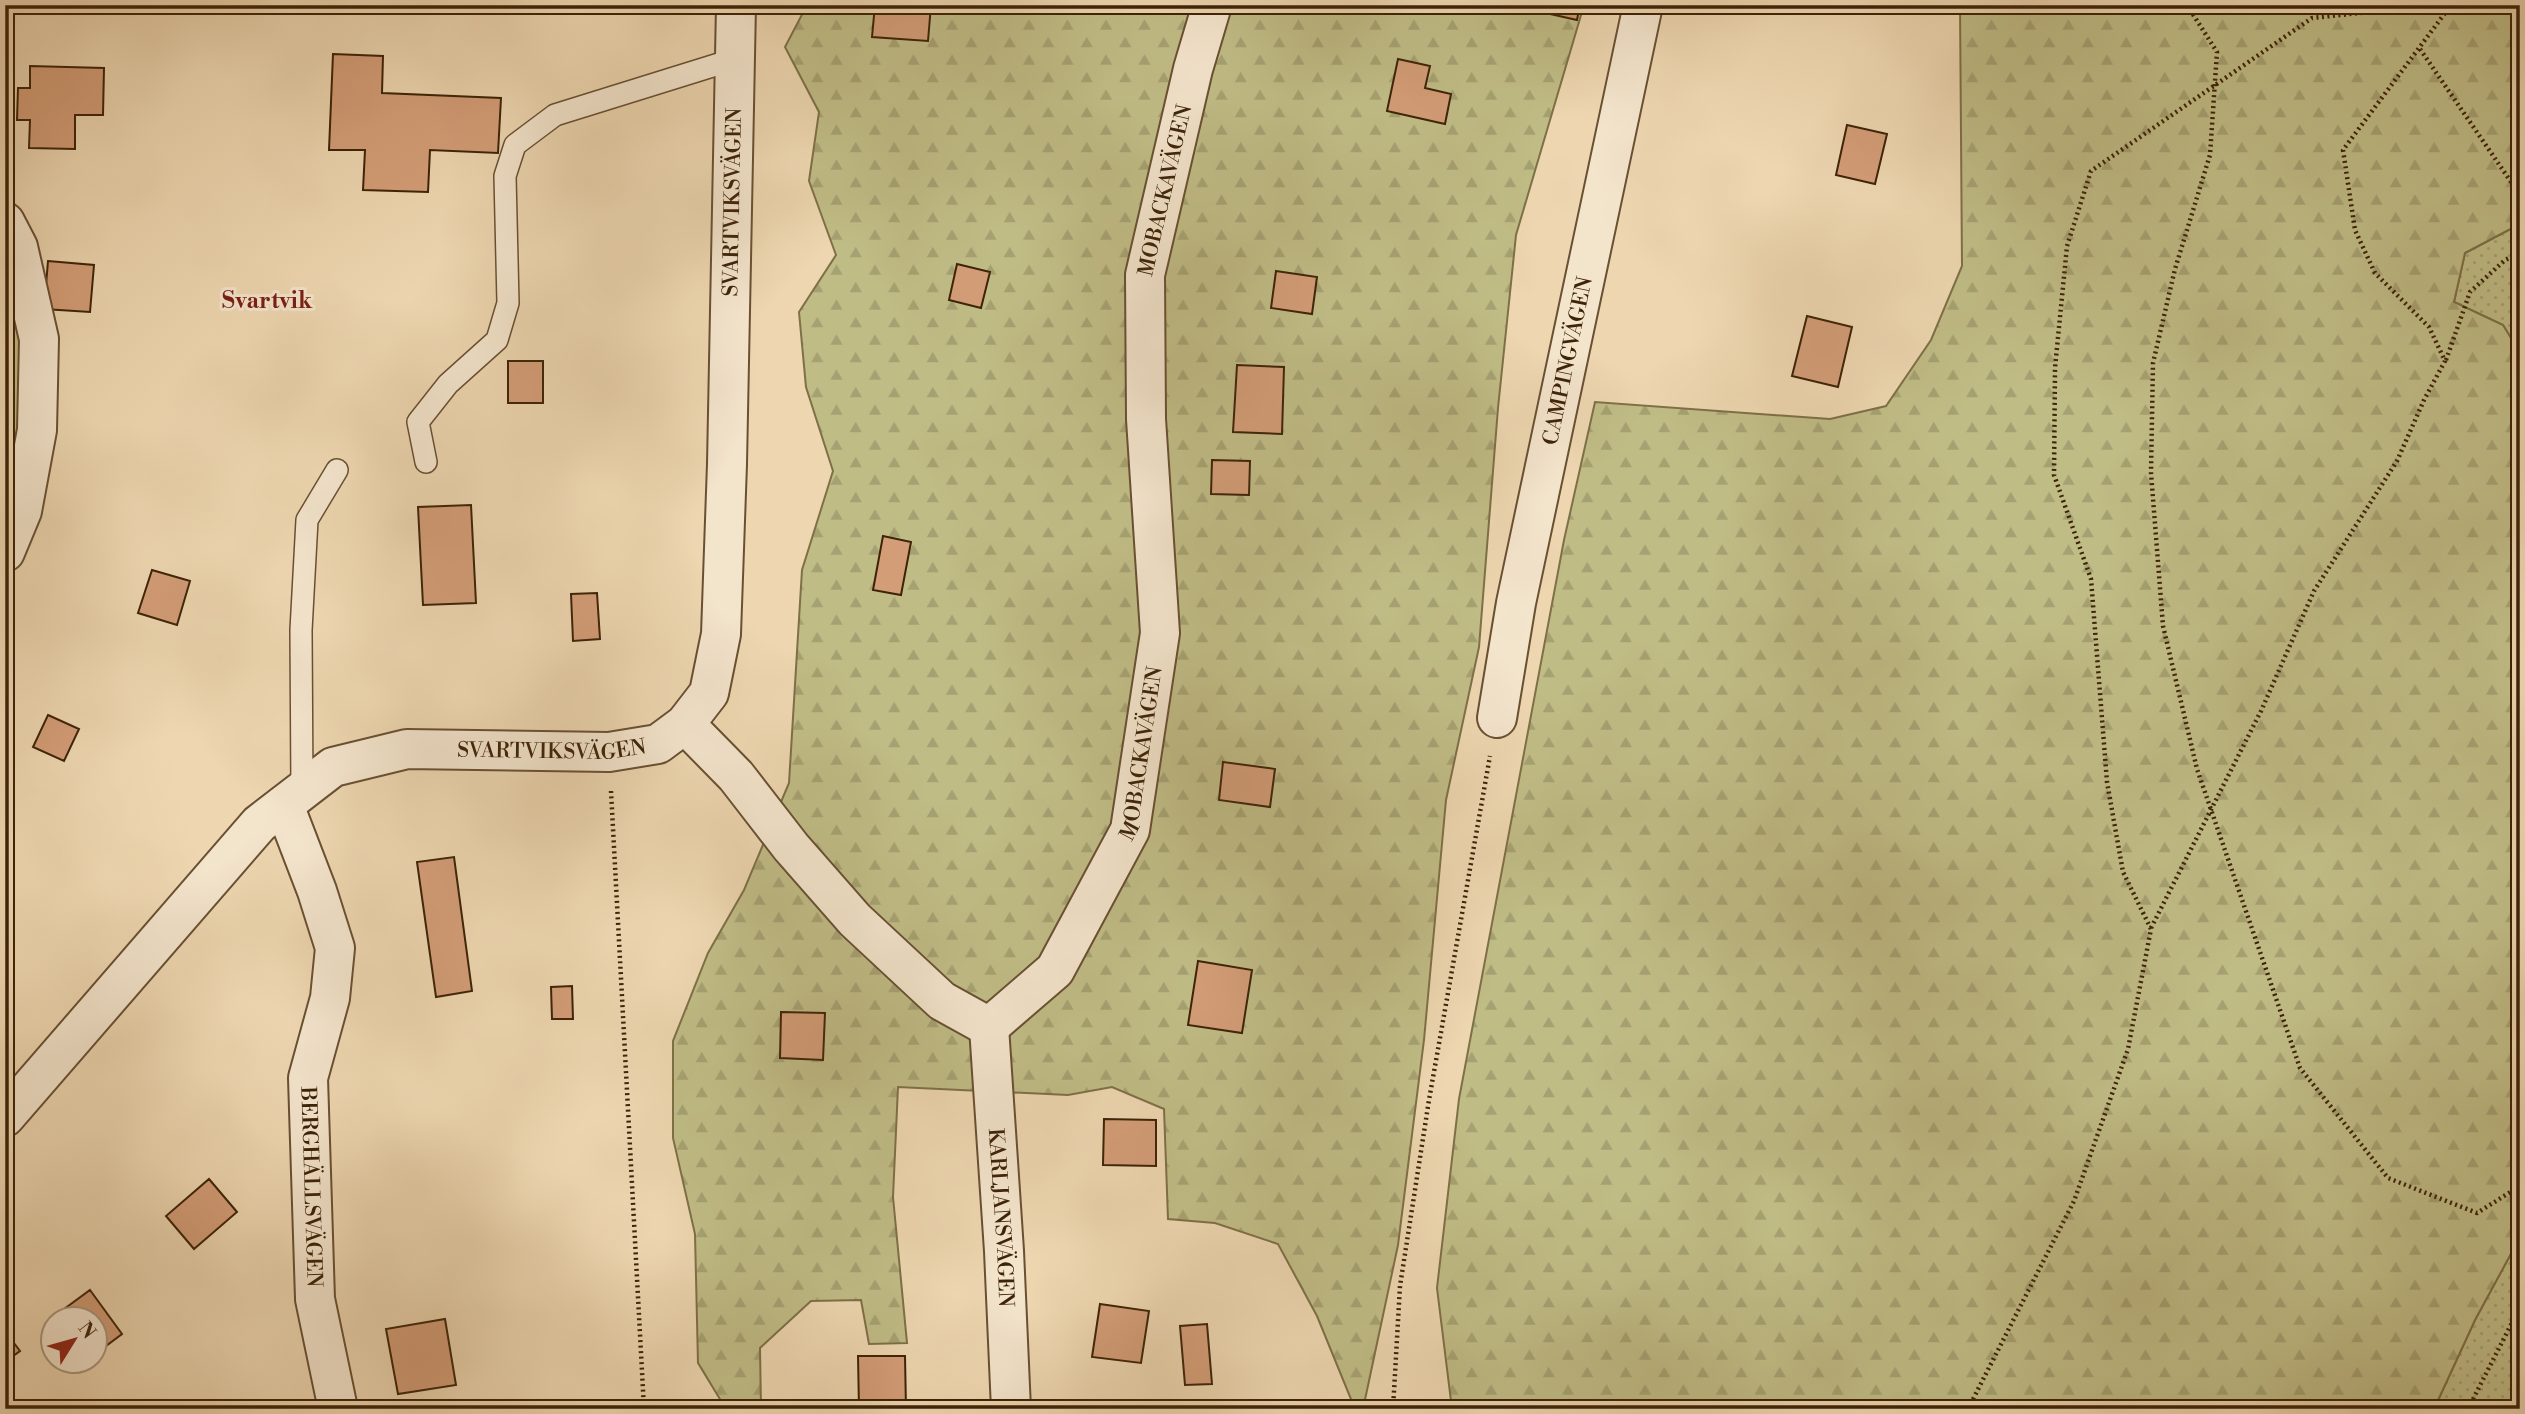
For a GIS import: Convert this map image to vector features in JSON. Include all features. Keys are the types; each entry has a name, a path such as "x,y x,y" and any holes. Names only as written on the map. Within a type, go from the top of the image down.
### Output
{"street":[{"name":"SVARTVIKSVÄGEN","path":"5,1116 259,824 333,767 407,749 609,752 658,744 685,724 709,694 721,634 728,450 736,5"},
{"name":"MOBACKAVÄGEN","path":"989,1027 1055,970 1130,830 1160,634 1146,419 1145,275 1193,69 1212,5"},
{"name":"CAMPINGVÄGEN","path":"1497,718 1516,603 1643,5"},
{"path":"5,222 18,247 39,339 37,430 22,511 5,552"},
{"path":"685,724 736,776 791,847 855,920 942,1001 989,1027"},
{"name":"BERGHÄLLSVÄGEN","path":"293,798 335,948 330,998 308,1078 315,1299 338,1409"},
{"name":"KARLJANSVÄGEN","path":"989,1027 1011,1409"}],"lane":[{"path":"426,462 418,422 448,384 497,340 508,303 505,176 515,145 555,115 735,59"},
{"path":"293,798 307,520 337,470"}],"path":[{"path":"2187,5 2217,52 2210,155 2175,270 2153,363 2151,473 2164,626 2197,769 2300,1068 2388,1178 2477,1213 2520,1186"},
{"path":"2151,929 2123,872 2107,782 2091,579 2054,475 2055,368 2067,246 2091,171 2312,18 2435,5"},
{"path":"2445,361 2429,327 2375,273 2355,230 2343,150 2451,5"},
{"path":"2420,49 2520,195"},
{"path":"1968,1409 2074,1201 2128,1049 2151,929 2262,710 2314,592 2397,461 2445,361 2470,292 2505,260 2520,253"},
{"path":"1393,1409 1400,1286 1497,718"},
{"path":"609,752 644,1409"},
{"path":"2468,1409 2520,1307"},
{"path":"2513,1409 2520,1396"}],"green space":[{"path":"807,5 1584,5 1516,235 1498,408 1479,647 1446,800 1424,1040 1398,1245 1363,1409 1355,1409 1317,1316 1278,1244 1215,1223 1168,1219 1164,1109 1112,1087 1068,1095 898,1087 893,1197 907,1343 869,1344 861,1300 811,1301 760,1348 761,1409 726,1409 698,1363 695,1234 673,1138 673,1041 708,953 744,890 789,783 802,570 833,471 806,387 799,312 836,255 809,181 819,112 785,47"},
{"path":"1960,5 2520,5 2520,224 2465,253 2454,302 2503,325 2520,353 2520,1237 2475,1320 2434,1409 1452,1409 1437,1288 1459,1099 1564,540 1595,402 1830,419 1886,406 1931,340 1962,266"},
{"path":"5,222 39,339 5,552"},
{"path":"2520,224 2520,353 2503,325 2454,302 2465,253"},
{"path":"2520,1237 2520,1409 2434,1409 2475,1320"}],"building":[{"path":"875,5 931,5 928,41 872,37"},
{"path":"1542,5 1580,5 1577,20 1541,12"},
{"path":"333,54 383,56 382,93 501,98 498,153 430,150 428,192 363,190 365,150 329,150"},
{"path":"1398,59 1430,66 1425,88 1451,94 1445,124 1387,111"},
{"path":"30,66 104,68 103,115 75,115 75,149 29,148 30,120 17,120 18,88 30,88"},
{"path":"1847,125 1887,134 1875,184 1836,175"},
{"path":"48,261 94,265 90,312 44,309"},
{"path":"957,264 990,272 981,308 949,300"},
{"path":"1276,271 1317,277 1312,314 1271,308"},
{"path":"1807,316 1852,327 1838,387 1792,376"},
{"path":"508,361 543,361 543,403 508,403"},
{"path":"1237,365 1284,367 1282,434 1233,432"},
{"path":"1212,460 1250,461 1249,495 1211,494"},
{"path":"471,505 476,603 423,605 418,507"},
{"path":"883,536 911,542 901,595 873,590"},
{"path":"152,570 190,581 177,625 138,613"},
{"path":"597,593 600,639 573,641 571,594"},
{"path":"48,715 79,729 64,761 33,747"},
{"path":"1223,762 1275,769 1270,807 1219,800"},
{"path":"454,857 472,991 436,997 417,862"},
{"path":"1198,961 1252,970 1242,1033 1188,1025"},
{"path":"572,986 573,1019 552,1019 551,987"},
{"path":"781,1012 825,1013 823,1060 780,1058"},
{"path":"1104,1119 1156,1120 1156,1166 1103,1165"},
{"path":"209,1179 237,1212 194,1249 166,1216"},
{"path":"90,1290 102,1306 68,1306"},
{"path":"1100,1304 1149,1311 1141,1363 1092,1357"},
{"path":"108,1315 122,1334 108,1344"},
{"path":"445,1319 456,1385 398,1394 386,1329"},
{"path":"1207,1324 1212,1384 1185,1385 1180,1326"},
{"path":"5,1331 20,1351 5,1362"},
{"path":"858,1356 905,1356 906,1409 859,1409"},
{"path":"267,1403 268,1409 236,1409"}],"district":[{"name":"Svartvik","path":"267,300"}]}
